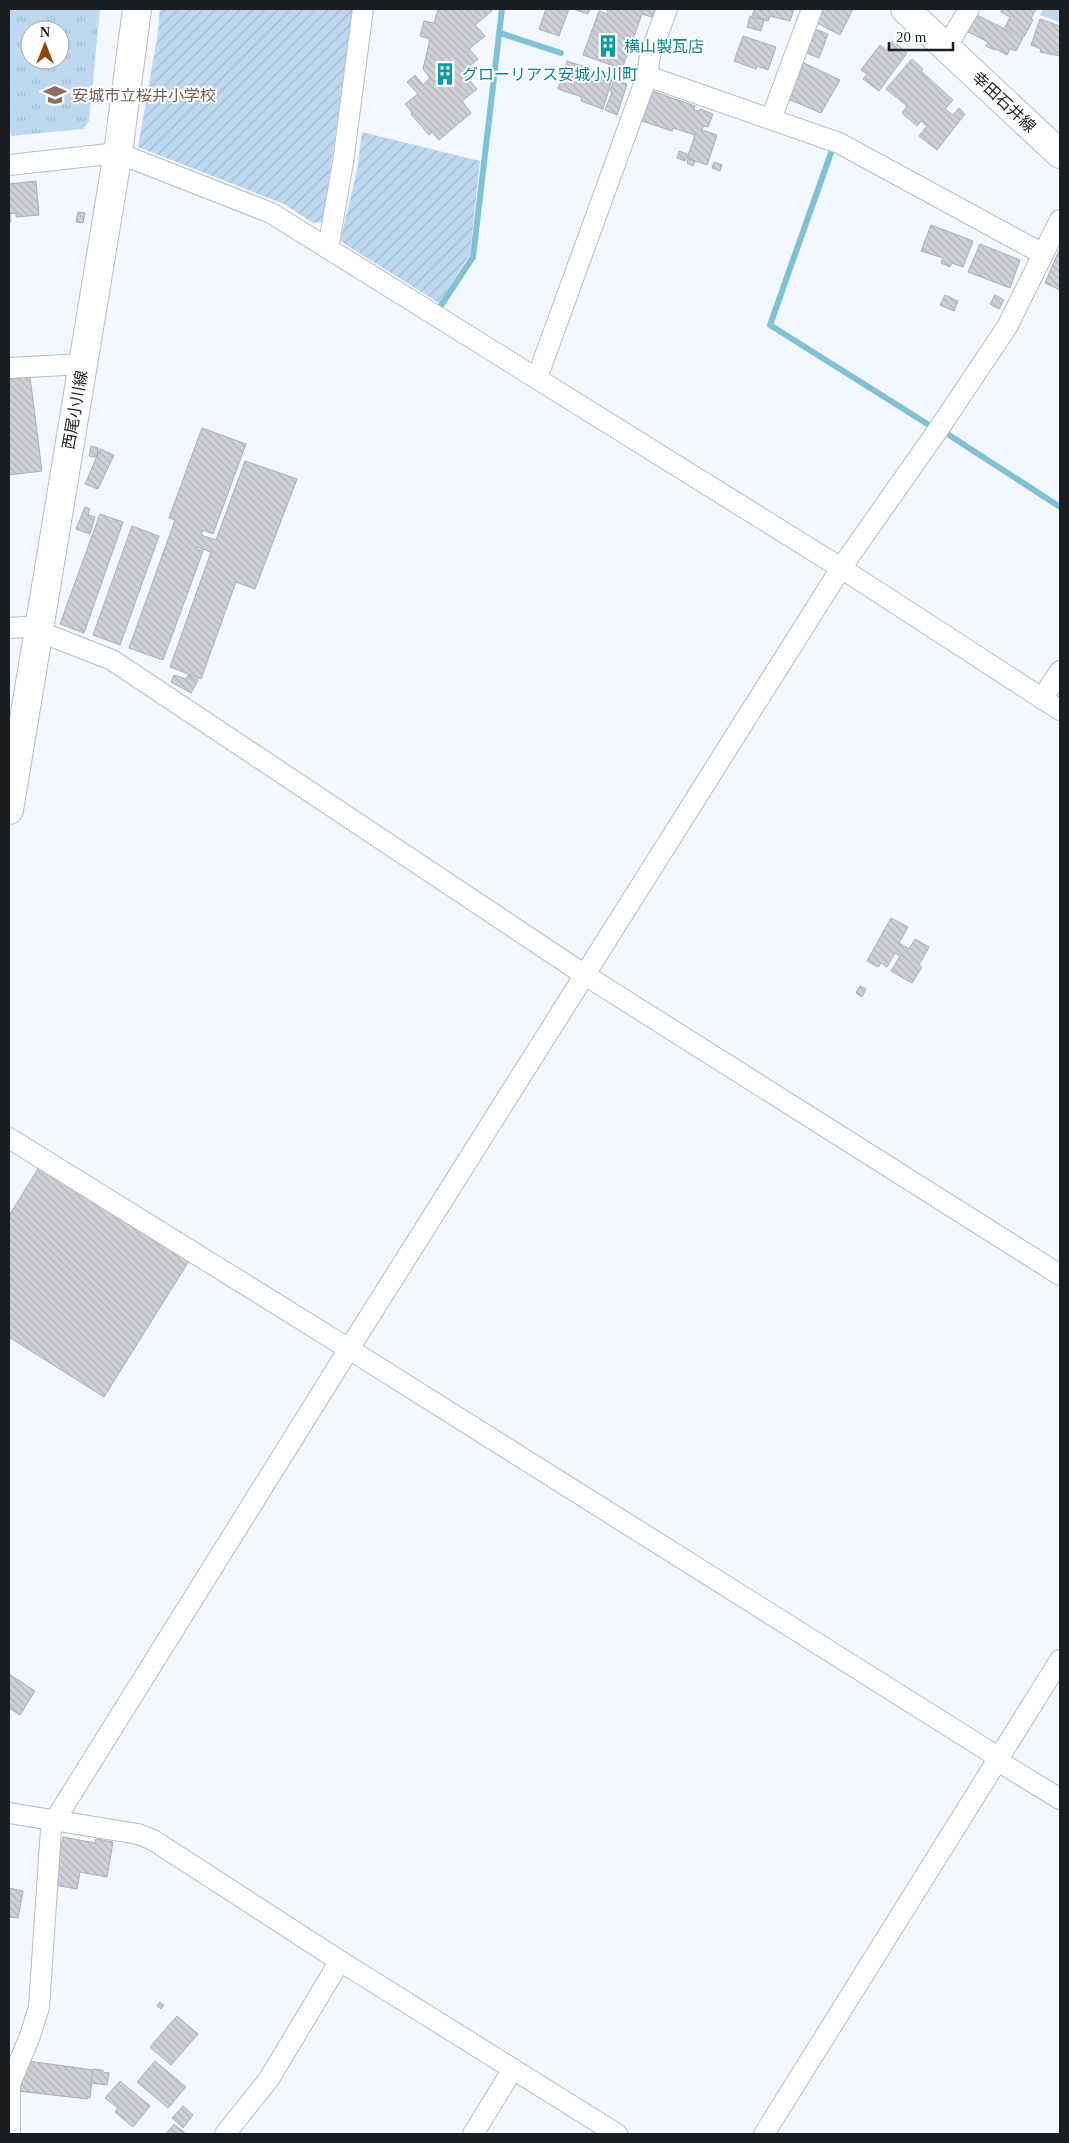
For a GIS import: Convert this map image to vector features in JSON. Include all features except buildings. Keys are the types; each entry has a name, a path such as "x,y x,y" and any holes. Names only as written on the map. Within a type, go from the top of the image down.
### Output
{"main road":[{"name":"西尾小川線","path":"9,810 118,153 137,9"},
{"name":"幸田石井線","path":"904,9 1060,154"}],"street":[{"path":"328,249 363,9"},
{"path":"537,378 647,76 650,55 667,9"},
{"path":"771,118 812,9"},
{"path":"946,48 969,9"},
{"path":"647,76 839,143 1043,254"},
{"path":"9,165 118,153 271,213 841,568 1060,710"},
{"path":"10,2134 10,2084 30,2036 39,2007 51,1829 349,1349 841,568 940,427 1007,327 1060,220"},
{"path":"9,368 83,364"},
{"path":"9,628 24,627 38,631 112,660 585,975 1060,1275"},
{"path":"1042,699 1060,671"},
{"path":"9,1138 349,1349 981,1747 998,1761 1060,1799"},
{"path":"764,2134 1060,1660"},
{"path":"9,1813 138,1834 153,1840 340,1961 617,2134"},
{"path":"225,2134 269,2080 340,1961"},
{"path":"472,2134 513,2069"}],"green space":[{"name":"安城市立桜井小学校","path":"9,9 100,9 89,121 83,129 11,136 9,123"},
{"path":"160,9 353,9 323,222 313,223 284,204 138,147 157,38"},
{"path":"1043,9 1060,9 1060,22 1040,15"},
{"path":"362,132 480,161 470,254 439,303 340,241 357,171"}],"waterway":[{"path":"440,307 473,257 502,9"},
{"path":"500,33 561,53"},
{"path":"832,150 770,325 929,425"},
{"path":"946,433 1060,507"}],"place":[{"name":"横山製瓦店","path":"608,46"},
{"name":"グローリアス安城小川町","path":"445,74"},
{"name":"安城市立桜井小学校","path":"55,95"}]}
